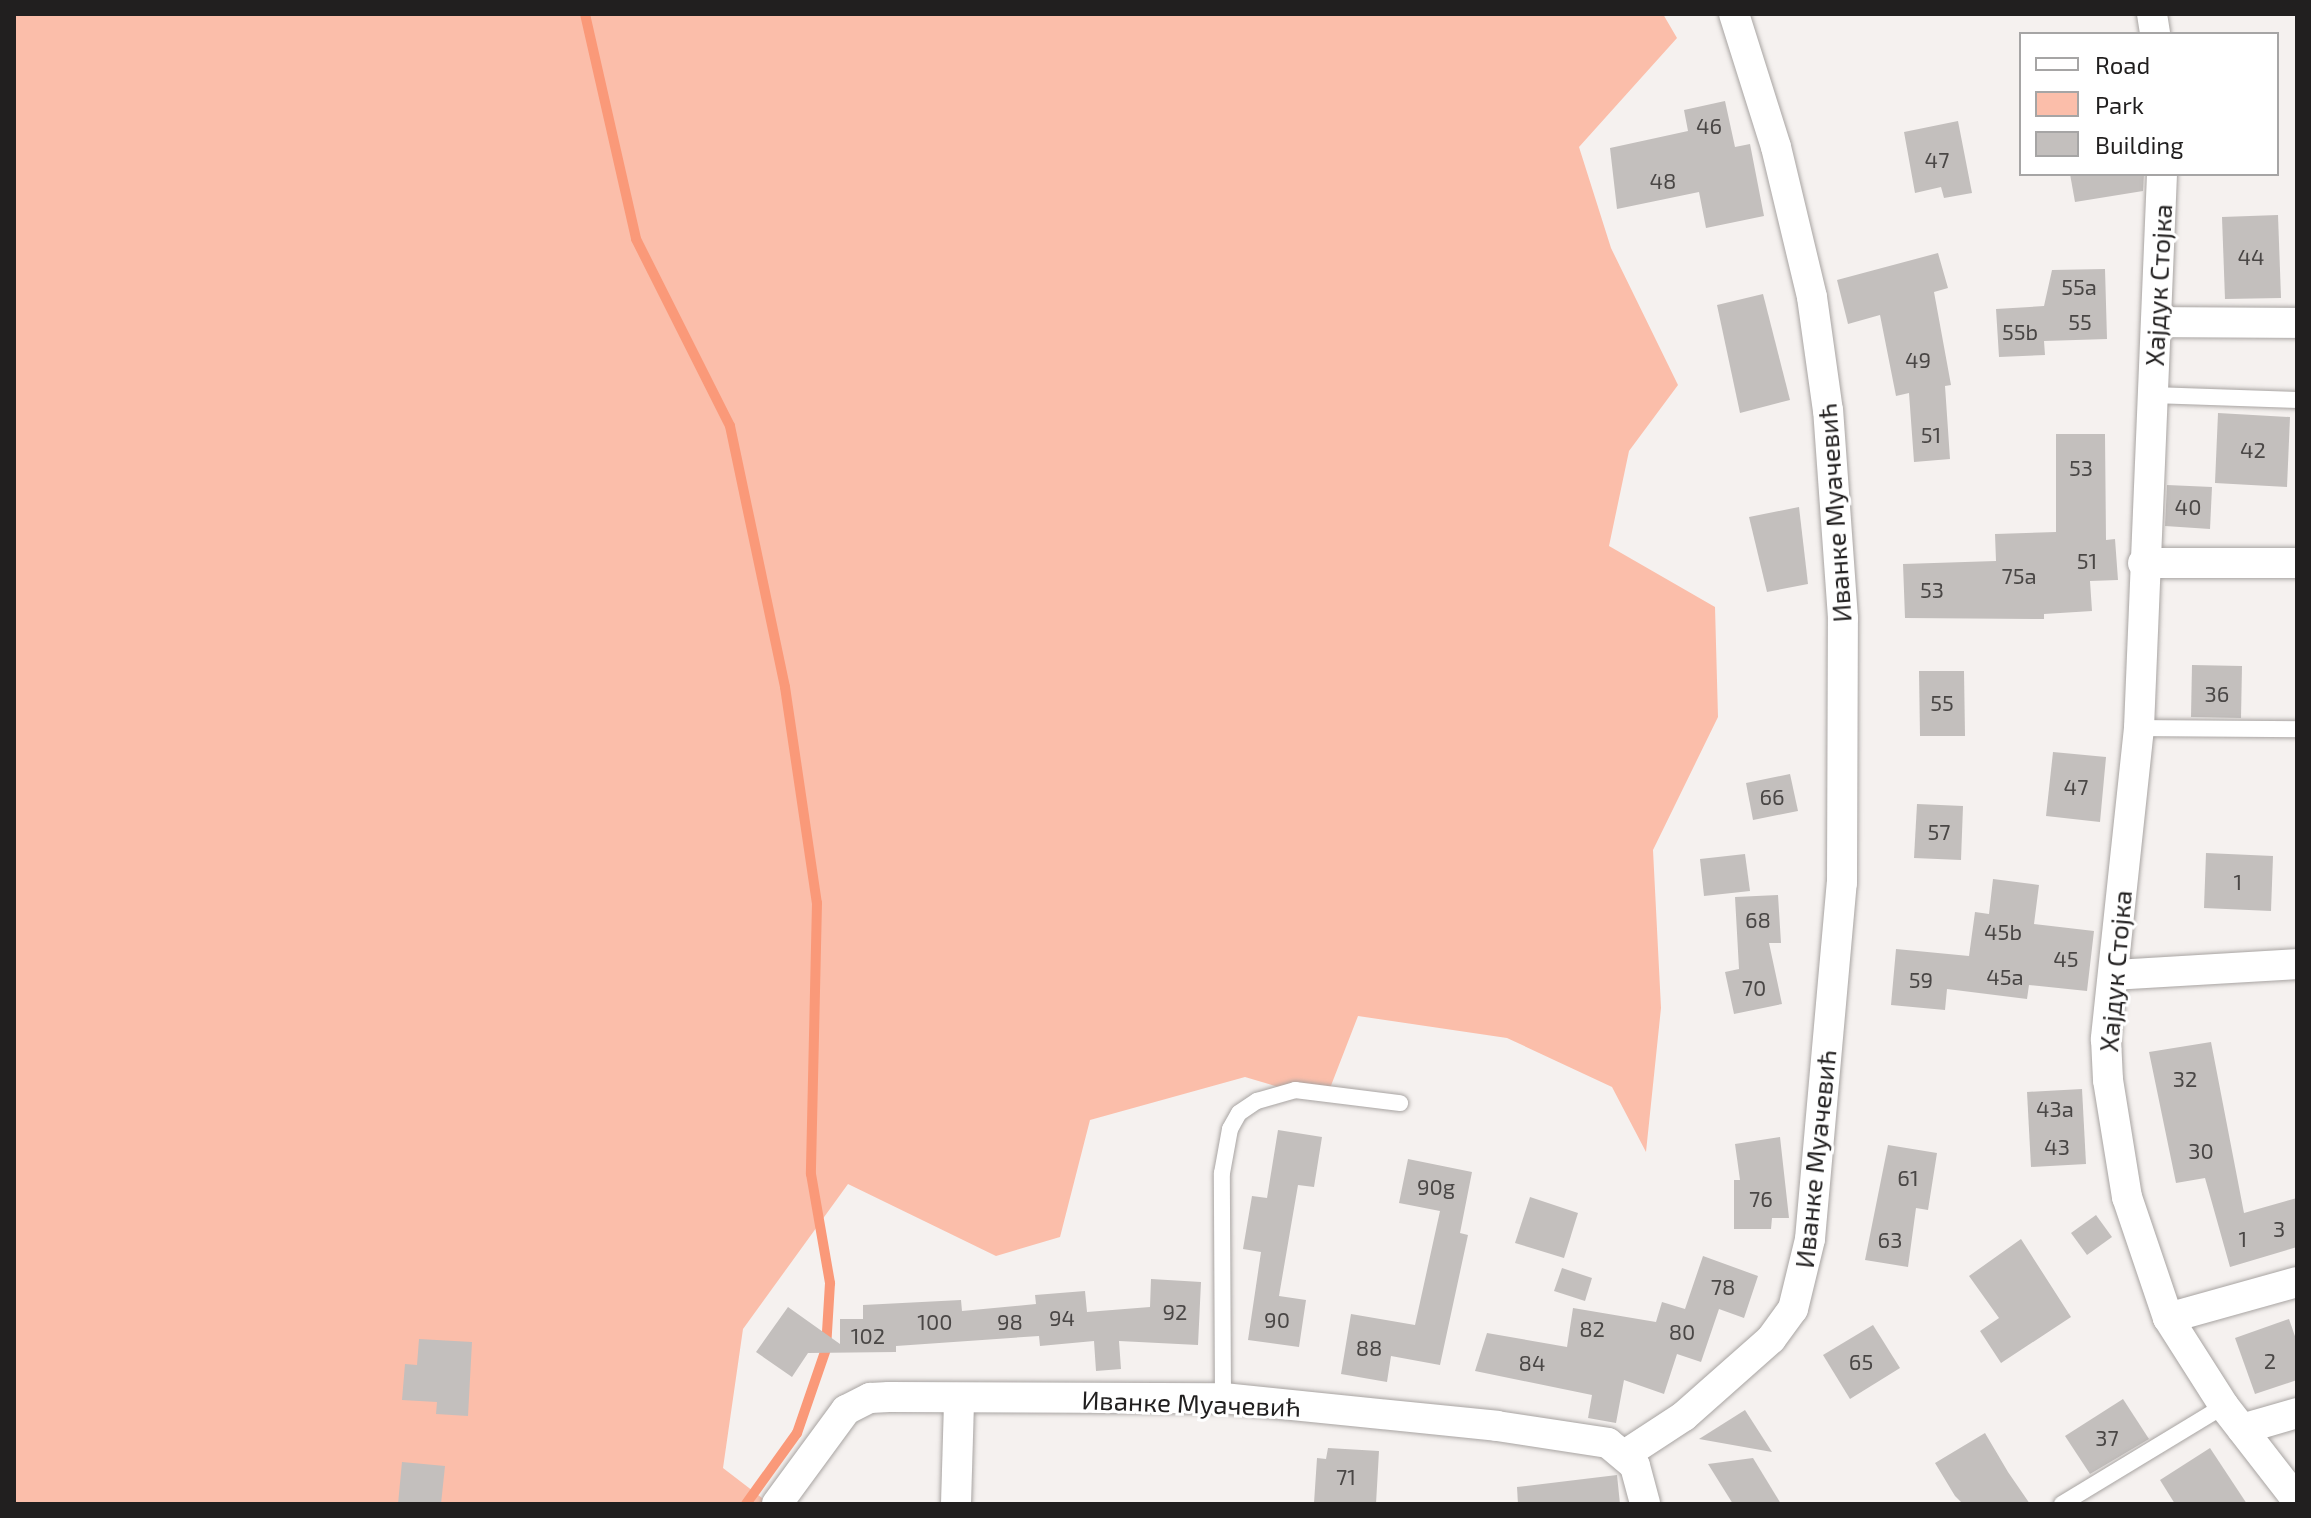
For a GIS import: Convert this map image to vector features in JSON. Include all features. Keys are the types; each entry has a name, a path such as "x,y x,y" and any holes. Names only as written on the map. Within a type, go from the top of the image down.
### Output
{"street":[{"name":"Иванке Муачевић","path":"784,1493 823,1436 855,1404 889,1397 959,1400 1223,1398 1497,1426 1608,1443 1626,1454 1684,1416 1771,1339 1793,1309 1810,1239 1842,883 1843,618 1828,411 1809,282 1776,147 1734,14"},
{"name":"Хајдук Стојка","path":"2162,176 2143,563 2139,728 2106,1039 2119,1160 2143,1255 2168,1318 2287,1499"},
{"path":"2157,322 2297,323"},
{"path":"2143,563 2297,563"},
{"path":"2114,975 2297,964"},
{"path":"2168,1318 2297,1282"},
{"path":"956,1504 959,1400"},
{"path":"2233,1418 2297,1413"},
{"path":"1626,1454 1643,1482 1645,1504"}],"lane":[{"name":"Хајдук Стојка","path":"2153,395 2297,400"},
{"path":"2139,728 2297,729"},
{"path":"1223,1398 1222,1173 1230,1129 1239,1113 1257,1101 1295,1090 1400,1103"},
{"path":"2062,1504 2233,1418"}],"green space":[{"path":"14,14 1663,14 1677,38 1579,147 1611,248 1678,385 1629,451 1609,546 1715,607 1718,717 1653,850 1661,1008 1646,1152 1612,1087 1507,1038 1358,1016 1325,1101 1245,1077 1090,1120 1060,1237 996,1256 848,1184 743,1329 723,1468 770,1504 14,1504"}],"building":[{"path":"1725,101 1735,147 1750,144 1764,216 1706,228 1699,192 1617,209 1610,148 1688,131 1684,110"},
{"path":"1958,121 1972,193 1944,198 1941,187 1915,193 1904,132"},
{"path":"2070,176 2144,176 2143,191 2075,202"},
{"path":"2278,215 2281,298 2225,299 2222,217"},
{"path":"1938,253 1948,288 1934,292 1951,385 1945,386 1950,459 1914,462 1909,393 1896,396 1880,315 1848,324 1837,280"},
{"path":"2105,269 2107,339 2044,341 2045,355 1999,357 1996,309 2044,306 2052,270"},
{"path":"1763,294 1790,400 1740,413 1717,305"},
{"path":"2218,413 2290,417 2287,487 2215,483"},
{"path":"2056,434 2105,434 2106,540 2115,539 2118,580 2090,581 2092,611 2044,614 2044,619 1905,618 1903,564 1996,561 1995,534 2056,532"},
{"path":"2167,485 2212,487 2210,529 2165,526"},
{"path":"1799,507 1808,584 1767,592 1749,517"},
{"path":"2192,665 2242,666 2241,718 2191,717"},
{"path":"1919,671 1964,671 1965,736 1920,736"},
{"path":"2053,752 2106,757 2100,822 2046,816"},
{"path":"1790,774 1798,811 1753,820 1746,783"},
{"path":"1917,804 1963,806 1961,860 1914,858"},
{"path":"2206,853 2273,856 2271,911 2204,908"},
{"path":"1745,854 1750,891 1704,896 1700,859"},
{"path":"1993,879 2039,885 2034,924 2094,931 2087,991 2029,985 2027,999 1947,989 1945,1010 1891,1005 1896,949 1969,956 1975,912 1989,914"},
{"path":"1778,895 1781,943 1769,943 1782,1004 1734,1014 1725,972 1739,969 1735,897"},
{"path":"2211,1042 2244,1213 2297,1198 2297,1247 2230,1267 2205,1178 2176,1183 2149,1052"},
{"path":"2082,1089 2086,1164 2031,1167 2027,1092"},
{"path":"1278,1130 1322,1137 1314,1187 1298,1185 1279,1296 1306,1300 1299,1347 1248,1340 1261,1252 1243,1249 1252,1196 1267,1198"},
{"path":"1780,1137 1789,1218 1772,1218 1771,1229 1734,1229 1734,1180 1740,1180 1735,1144"},
{"path":"1888,1145 1937,1153 1928,1210 1916,1208 1908,1267 1865,1260"},
{"path":"1408,1159 1472,1172 1460,1233 1468,1235 1440,1365 1391,1356 1387,1382 1341,1374 1351,1314 1415,1325 1440,1211 1399,1203"},
{"path":"1530,1197 1578,1213 1564,1258 1515,1243"},
{"path":"2096,1215 2112,1237 2087,1255 2071,1233"},
{"path":"2021,1239 2071,1317 2001,1363 1980,1331 1999,1318 1969,1276"},
{"path":"1703,1256 1758,1276 1744,1318 1719,1309 1701,1362 1677,1354 1664,1394 1624,1380 1616,1423 1588,1418 1592,1395 1475,1371 1487,1333 1567,1347 1573,1308 1656,1322 1662,1302 1685,1309"},
{"path":"1562,1268 1592,1278 1585,1301 1554,1291"},
{"path":"1151,1279 1201,1282 1198,1345 1119,1341 1121,1369 1096,1371 1094,1341 1040,1346 1039,1336 896,1346 896,1352 808,1353 792,1377 756,1352 788,1307 840,1344 840,1319 863,1319 863,1305 961,1300 962,1311 1036,1304 1035,1295 1085,1291 1087,1312 1150,1307"},
{"path":"2289,1319 2297,1342 2297,1380 2255,1394 2235,1338"},
{"path":"1873,1325 1900,1368 1850,1399 1823,1355"},
{"path":"419,1339 472,1342 468,1416 436,1414 437,1402 402,1400 405,1364 417,1365"},
{"path":"2123,1399 2149,1439 2090,1474 2065,1436"},
{"path":"1745,1410 1772,1452 1699,1439"},
{"path":"1985,1433 2030,1504 1963,1504 1955,1496 1935,1463"},
{"path":"1328,1448 1379,1451 1376,1504 1314,1503 1317,1458 1326,1459"},
{"path":"2210,1448 2247,1504 2175,1504 2160,1480"},
{"path":"1753,1458 1781,1504 1733,1504 1708,1464"},
{"path":"402,1462 445,1466 441,1504 398,1504"},
{"path":"1617,1475 1620,1504 1518,1504 1517,1487"}],"waterway":[{"path":"585,14 636,239 730,426 785,687 817,903 811,1174 830,1283 826,1349 797,1433 746,1504"}]}
